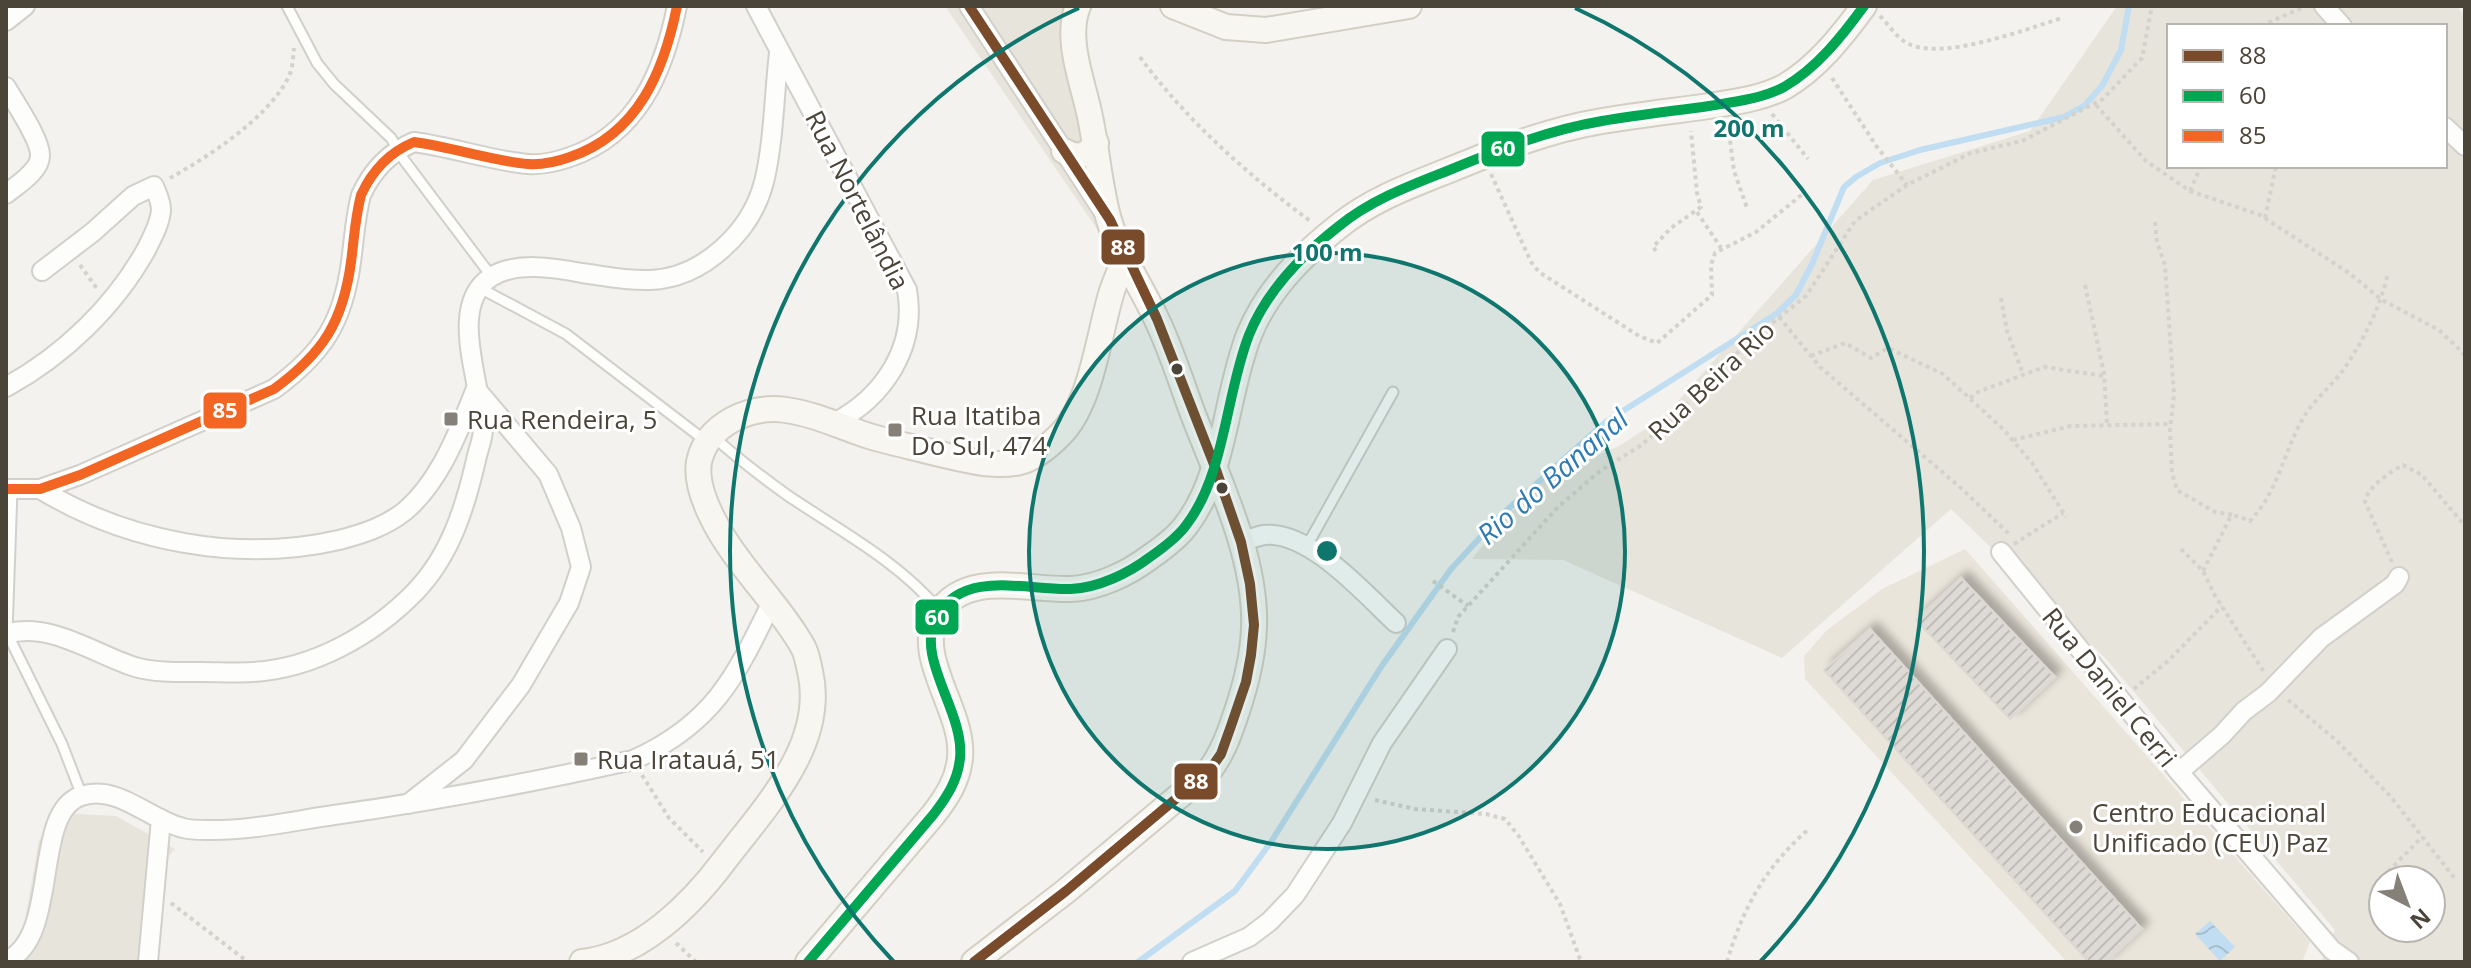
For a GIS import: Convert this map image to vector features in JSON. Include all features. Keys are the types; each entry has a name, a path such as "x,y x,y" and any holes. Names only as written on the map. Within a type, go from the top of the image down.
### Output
{"main road":[{"path":"974,962 1034,917 1209,771 1221,754 1246,682 1254,625 1241,542 1215,467 1157,319 1110,220 1072,26 1078,6"},
{"path":"1173,6 1226,27 1250,30 1292,28 1409,6"},
{"path":"808,962 924,827 949,794 956,776 961,755 957,728 934,662 931,641 932,625 940,611 948,600 974,589 1018,585 1070,589 1092,586 1148,559 1187,525 1215,467 1236,375 1259,314 1298,262 1328,235 1365,207 1559,129 1727,103 1758,97 1783,87 1818,61 1872,11"},
{"path":"1064,151 1078,157 1086,155 1096,143"},
{"path":"582,962 599,960 629,948 660,928 719,868 778,789 798,756 811,722 812,682 805,649 728,545 705,503 699,464 709,438 731,419 766,410 786,410 869,436 966,460 997,464 1022,462 1045,449 1064,432 1078,408 1112,290 1126,256"},
{"path":"1102,331 1142,290"}],"street":[{"path":"6,21 25,6"},
{"path":"9,489 40,489 80,475 274,389 309,361 325,342 344,300 361,195 368,180 398,149 414,142 530,164 553,163 585,152 619,130 647,96 670,39 677,6"},
{"name":"Rua Nortelândia","path":"756,6 896,268 907,290 911,309 909,332 899,362 871,399 834,423"},
{"path":"969,6 1110,220"},
{"path":"2324,6 2340,24"},
{"path":"7,634 33,630 54,635 137,667 156,671 253,672 301,663 336,650 383,620 429,576 457,526 469,490 483,430 470,346 470,320 472,304 486,282 522,268 541,267 650,280 671,277 713,257 747,221 765,179 779,53"},
{"path":"6,87 41,157 36,167 6,194"},
{"path":"2447,129 2465,146"},
{"path":"6,387 55,355 103,309 132,273 158,224 160,203 154,186 133,196 42,271"},
{"path":"40,489 71,508 110,523 202,546 253,550 322,544 363,534 388,523 406,510 425,489 447,455 476,389"},
{"path":"406,806 464,760 521,685 569,603 581,567 571,528 548,474 476,389"},
{"path":"1241,542 1265,535 1285,536 1308,544 1396,623"},
{"name":"Rua Daniel Cerri","path":"2009,547 2120,700 2329,956 2349,962"},
{"path":"2179,772 2321,638 2395,584 2399,577"},
{"path":"6,961 20,951 36,924 53,835 67,808 82,796 101,794 115,797 183,828 231,829 406,806 633,760 664,746 683,733 725,691 772,602"},
{"path":"1192,962 1249,937 1282,909 1316,865 1357,796 1382,743 1447,649"},
{"path":"148,962 161,819"}],"lane":[{"path":"287,6 320,66 391,138 486,282 566,334 787,495 878,555 915,584 940,611"},
{"path":"1308,544 1393,392"},
{"path":"9,489 7,634 62,744 82,796"}],"path":[{"name":"Rua Beira Rio","path":"1447,649 1458,617 1558,507 1600,471 1640,446 1671,420 1747,343 1806,296 1855,221 1907,185 1971,153 2022,141 2098,103 2142,58 2152,6"},
{"path":"2266,24 2306,6"},
{"path":"1872,11 1907,43 1930,49 1981,43 2062,18"},
{"path":"154,186 197,163 271,103 290,75 296,25"},
{"path":"1140,57 1214,143 1328,235"},
{"path":"1818,61 1907,185"},
{"path":"1758,97 1808,159"},
{"path":"1727,103 1734,171 1747,208"},
{"path":"2098,103 2146,161 2190,191 2265,218 2349,273 2382,300 2439,330 2465,355"},
{"path":"1656,251 1653,247 1671,228 1697,212 1701,200 1697,193 1695,153 1686,109"},
{"path":"1483,157 1531,262 1539,272 1652,343 1661,342 1712,295 1711,265 1715,253 1756,232 1804,193"},
{"path":"2190,191 2200,168"},
{"path":"2265,218 2276,168"},
{"path":"1697,212 1721,248"},
{"path":"2155,222 2157,242 2165,265 2173,363 2172,473 2177,490 2215,512 2247,521 2253,519 2283,469 2303,418 2344,369 2382,300 2388,273"},
{"path":"69,251 94,283 103,309"},
{"path":"2085,285 2104,376 2107,424"},
{"path":"2001,298 2007,331 2023,374"},
{"path":"1779,317 1820,367 1962,489 2009,547 2064,515 2032,463 2013,440 1943,374 1888,348 1871,358 1845,343 1811,356"},
{"path":"1969,398 2044,367 2104,376"},
{"path":"2013,440 2071,426 2171,424"},
{"path":"2399,577 2365,502 2366,496 2392,471 2403,465 2422,475 2464,524"},
{"path":"2464,524 2465,514"},
{"path":"2203,571 2227,522 2234,515"},
{"path":"2181,549 2203,571 2274,685 2307,718 2337,741 2391,797 2456,880"},
{"path":"1433,581 1468,606"},
{"path":"2120,700 2168,661 2222,606"},
{"path":"633,760 669,818 719,868"},
{"path":"1357,796 1415,809 1486,814 1505,819 1560,904 1581,962"},
{"path":"1727,962 1738,923 1764,877 1810,828"},
{"path":"2396,864 2422,837"},
{"path":"157,886 172,904 248,962"},
{"path":"660,928 696,962"}],"shaded area":[{"path":"945,6 1157,6 1093,8 1066,41 1101,235"},
{"path":"2117,6 2457,6 2465,16 2465,962 2321,962 2335,930 2106,659 1951,509 1782,658 1563,560 1472,559 1504,519 1547,476 1619,446 1664,417 1873,180 2030,131"},
{"name":"Centro Educacional Unificado (CEU) Paz","path":"1965,549 2310,942 2302,962 2067,962 1805,679 1804,656 1827,630 1882,589"},
{"path":"61,813 116,816 175,849 146,883 138,962 6,962 20,949 39,840"}],"water":[{"path":"2210,921 2235,947 2220,961 2195,934"}],"building":[{"path":"1961,578 2055,677 2010,719 1916,620"},
{"path":"1870,629 2142,929 2106,962 2089,962 1824,670"}],"waterway":[{"name":"Rio do Bananal","path":"1138,962 1235,891 1271,842 1381,667 1451,569 1498,518 1607,421 1776,314 1796,295 1844,187 1856,177 1880,163 1920,150 2064,117 2085,105 2102,86 2121,50 2129,6"}],"transit line":[{"name":"85","path":"6,489 40,489 80,475 274,389 318,349 336,319 347,283 361,195 383,163 414,142 534,164 560,160 594,147 614,133 644,97 664,54 677,6"},
{"name":"88","path":"969,6 1110,220 1157,319 1241,542 1254,625 1246,682 1221,754 1209,771 1066,891 974,962"},
{"name":"60","path":"808,962 933,815 954,781 960,758 959,740 931,648 932,630 938,614 950,600 965,591 981,587 1071,589 1102,583 1133,569 1175,538 1200,504 1209,482 1241,358 1256,319 1275,289 1325,237 1377,201 1523,142 1582,125 1738,101 1775,91 1818,61 1864,6"}],"place":[{"name":"Rua Rendeira, 5","path":"451,419"},
{"name":"Rua Itatiba Do Sul, 474","path":"895,430"},
{"name":"Rua Iratauá, 51","path":"581,759"},
{"name":"Centro Educacional Unificado (CEU) Paz","path":"2076,827"}]}
